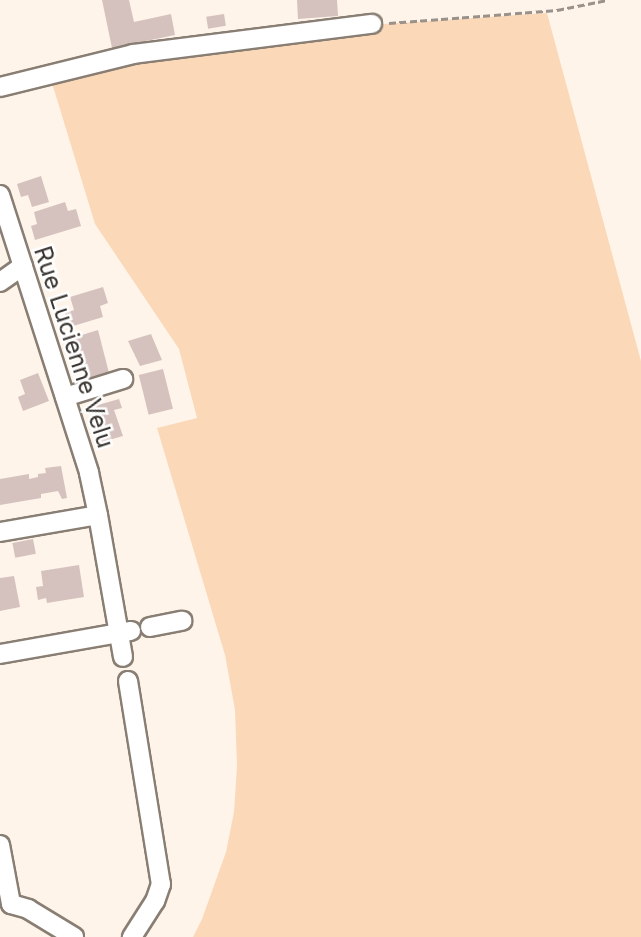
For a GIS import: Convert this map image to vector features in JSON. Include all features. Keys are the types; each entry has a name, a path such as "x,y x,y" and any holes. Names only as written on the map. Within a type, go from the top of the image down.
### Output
{"street":[{"path":"0,87 133,54 372,24"},
{"name":"Rue Lucienne Velu","path":"0,195 65,397 98,514 125,632 123,657"},
{"path":"0,282 23,266"},
{"path":"65,397 123,379"},
{"path":"0,532 98,514"},
{"path":"150,627 183,621"},
{"path":"0,654 125,632"},
{"path":"128,681 160,884 155,901 132,937"},
{"path":"0,845 5,907 28,909 74,937"}],"path":[{"path":"372,24 557,10 607,0"}],"shaded area":[{"path":"547,13 641,361 641,937 193,937 226,852 234,812 237,766 235,710 225,655 157,428 197,418 179,349 95,224 52,83 171,55 383,24"}],"building":[{"path":"102,0 129,0 134,22 171,14 175,35 112,48"},
{"path":"297,0 337,0 338,16 298,19"},
{"path":"224,14 226,26 208,29 206,17"},
{"path":"41,176 49,202 32,207 28,195 21,197 17,184"},
{"path":"65,202 68,211 76,209 81,226 35,240 31,226 37,224 34,212"},
{"path":"103,287 108,303 100,306 103,317 70,327 65,313 74,310 70,297"},
{"path":"98,330 109,373 88,380 72,338"},
{"path":"151,334 162,360 140,366 128,341"},
{"path":"163,369 173,409 149,415 139,375"},
{"path":"38,373 49,401 23,411 18,397 25,394 20,380"},
{"path":"119,399 122,408 114,410 123,436 102,442 91,407"},
{"path":"61,466 67,498 62,499 58,491 41,494 41,498 0,505 0,479 29,474 29,479 46,473 45,468"},
{"path":"33,539 36,554 15,558 12,543"},
{"path":"79,565 84,597 47,603 46,598 38,600 36,587 43,586 41,571"},
{"path":"14,576 20,607 0,611 0,578"}]}
